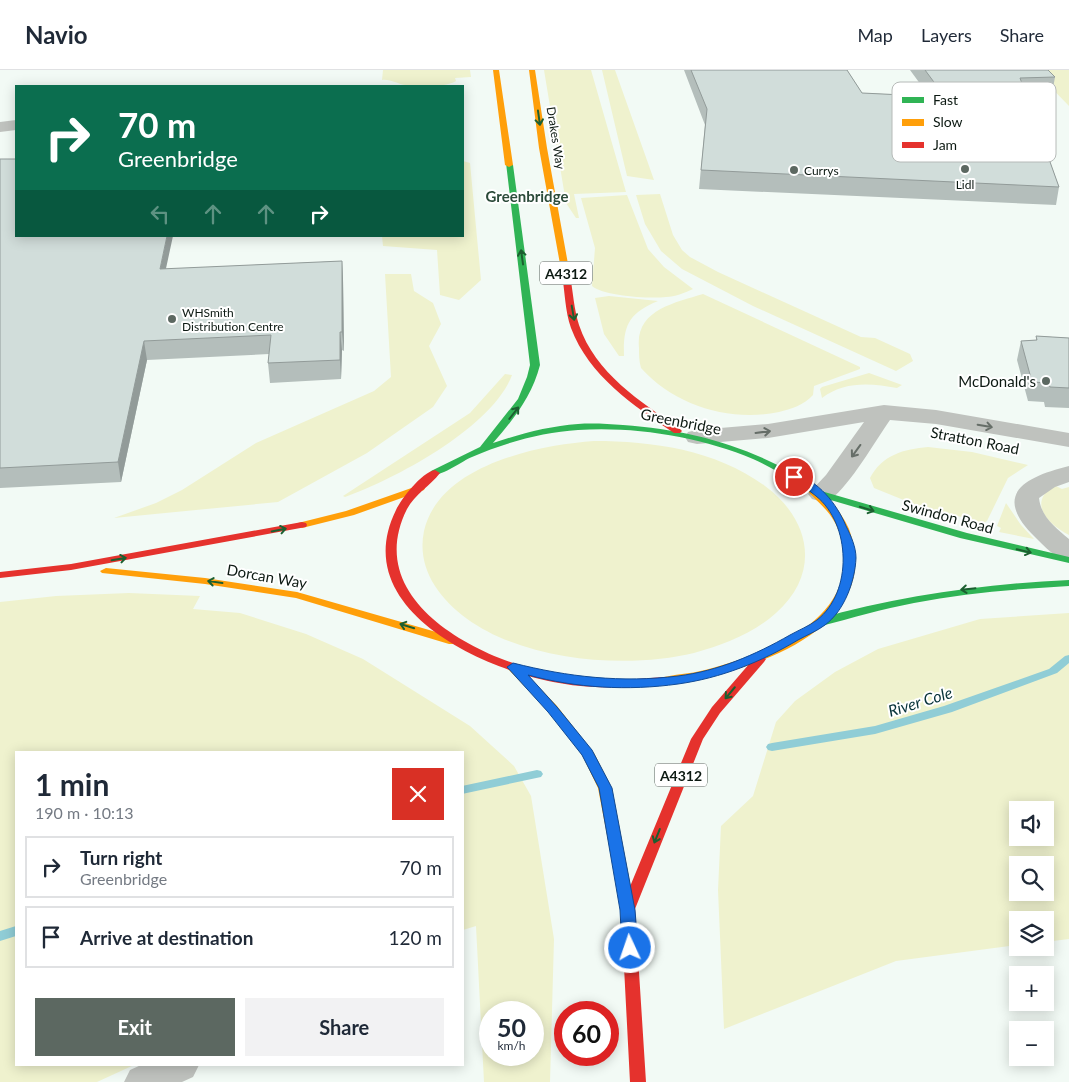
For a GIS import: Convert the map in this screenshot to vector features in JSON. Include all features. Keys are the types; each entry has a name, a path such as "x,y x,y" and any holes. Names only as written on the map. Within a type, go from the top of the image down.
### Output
{"main road":[{"name":"A4312","path":"481,449 509,419 526,396 532,385 535,365 496,70"},
{"name":"Drakes Way","path":"532,70 543,148 580,341 591,358 616,384 688,435"},
{"name":"Greenbridge","path":"578,427 630,427 688,435 749,454 803,482 821,494 842,528 850,558 846,586 834,609 821,622 762,656 709,674 652,683 597,683 570,680 495,661 454,641 436,629 410,603 398,582 391,560 392,537 397,519 404,506 420,488 453,462 481,449 529,434 578,427"},
{"name":"Dorcan Way","path":"0,574 71,567 306,525 350,513 420,488"},
{"name":"Swindon Road","path":"821,494 964,536 1069,560"},
{"name":"Dorcan Way","path":"71,567 206,581 297,595 372,615 454,641"},
{"path":"821,622 882,603 933,593 994,586 1069,583"},
{"name":"A4312","path":"628,910 697,739 716,710 762,656"},
{"name":"A4312","path":"513,667 569,729 598,771 605,788 628,910 638,1082"}],"street":[{"path":"0,127 15,125"},
{"name":"Stratton Road","path":"688,435 768,431 884,412 936,417 1069,440"},
{"name":"Stratton Road","path":"884,412 915,428 1069,458"},
{"path":"821,494 835,480 884,412"},
{"path":"1069,474 1039,484 1027,497 1026,506 1033,521 1069,553"},
{"path":"146,1082 177,1066"}],"green space":[{"path":"383,70 470,70 471,77 455,78 456,81 442,85 406,85 382,80"},
{"path":"544,70 591,70 626,192 574,194 579,218 576,218 566,203"},
{"path":"602,70 615,70 654,180 627,176"},
{"path":"1034,70 1069,70 1069,106 1056,93 1056,82 1046,82"},
{"path":"464,161 470,163 481,280 459,300 440,295 437,250 383,246 382,237 464,237"},
{"path":"660,194 673,235 682,250 690,257 718,272 861,337 875,338 910,354 913,361 896,371 753,306 682,269 661,251 645,224 636,195"},
{"path":"627,195 648,249 664,267 693,289 673,296 649,298 606,292 592,286 595,248 581,198"},
{"path":"385,274 411,274 414,291 433,303 441,324 429,346 447,386 433,407 367,453 278,502 114,518 156,503 182,490 256,443 374,391 391,377"},
{"path":"703,294 860,367 860,369 814,386 813,395 806,401 793,408 779,412 742,415 704,408 687,401 670,392 641,368 639,335 643,325 659,310"},
{"path":"609,296 658,301 640,310 630,321 625,336 624,356 619,356 604,334 595,298"},
{"path":"869,373 902,385 897,388 868,384 849,386 830,392 822,398 820,389 822,387"},
{"path":"505,374 512,375 501,394 485,413 464,432 440,449 390,478 366,489 345,497 343,496 470,413"},
{"path":"594,441 639,443 683,450 726,464 765,486 781,500 792,515 801,531 805,547 800,581 790,597 776,613 758,627 727,642 694,653 662,659 627,661 553,654 517,644 485,630 457,611 435,586 428,573 424,559 422,545 424,531 433,508 449,490 470,475 494,463 546,447"},
{"path":"928,447 972,452 1028,465 1008,478 987,521 984,523 916,505 874,488 870,478 875,470 887,459 911,449"},
{"path":"1054,485 1062,489 1069,487 1069,535 1048,519 1041,506 1046,492"},
{"path":"1006,503 1021,525 1034,539 999,532 1001,528 997,526"},
{"path":"129,593 200,596 193,609 240,613 306,634 363,659 470,726 514,766 531,796 554,939 550,1082 484,1082 483,1066 544,1066 544,1001 480,1001 476,926 464,930 464,751 15,751 15,1066 132,1066 97,1082 0,1082 0,602 56,596"},
{"path":"1069,613 1069,939 1054,941 1054,911 1009,911 1009,946 896,961 724,1029 718,890 721,826 753,796 776,722 795,701 835,672 878,649 980,619"}],"building":[{"path":"691,70 847,70 862,93 892,94 892,162 1050,162 1059,187 701,170 707,109"},
{"path":"925,70 1048,70 1055,77 1020,78 1021,82 934,82"},
{"name":"WHSmith Distribution Centre","path":"0,159 15,159 15,237 167,237 160,269 342,261 340,360 268,363 271,335 144,341 118,462 0,468"},
{"path":"1036,336 1069,338 1069,388 1050,387 1048,383 1032,382 1021,341 1037,340"}],"waterway":[{"name":"River Cole","path":"772,747 875,730 948,709 1053,671 1069,658"},
{"name":"River Cole","path":"464,790 537,774"},
{"name":"River Cole","path":"0,936 15,931"}],"traffic: fast":[{"path":"484,446 516,409 528,388 535,365 509,165"},
{"path":"578,427 638,429 698,439 756,457 809,487"},
{"path":"435,473 468,455 504,442 578,427"},
{"path":"821,494 964,536 1069,560"},
{"path":"821,622 851,613 944,594 1006,587 1069,583"}],"traffic: slow":[{"path":"496,70 509,165"},
{"path":"532,70 543,148 566,275"},
{"path":"664,681 705,674 753,659 797,638 816,626 830,613 840,599 846,583 850,558 849,549 844,531 835,514 809,487"},
{"path":"302,525 350,513 420,488"},
{"path":"106,571 205,581 297,595 453,641"},
{"path":"513,667 553,709 588,753 605,788 625,893"}],"traffic: jam":[{"path":"566,275 574,322 583,345 593,360 632,399 677,431"},
{"path":"435,473 407,501 393,534 391,562 400,588 416,610 438,629 464,646 491,659 543,676 588,683 664,681"},
{"path":"0,575 71,567 302,525"},
{"path":"628,909 697,739 716,710 760,659"},
{"path":"625,893 628,909 638,1082"}],"place":[{"name":"Lidl","path":"965,169"},
{"name":"Currys","path":"794,170"},
{"name":"WHSmith Distribution Centre","path":"172,319"},
{"name":"McDonald's","path":"1046,381"}],"district":[{"name":"Greenbridge","path":"527,196"}],"route":[{"path":"630,948 628,910 605,788 598,771 588,753 569,729 513,667 544,676 597,683 625,684 679,680 737,666 762,656 805,633 821,622 834,609 846,586 850,558 848,542 830,506 821,494 794,477"}]}
